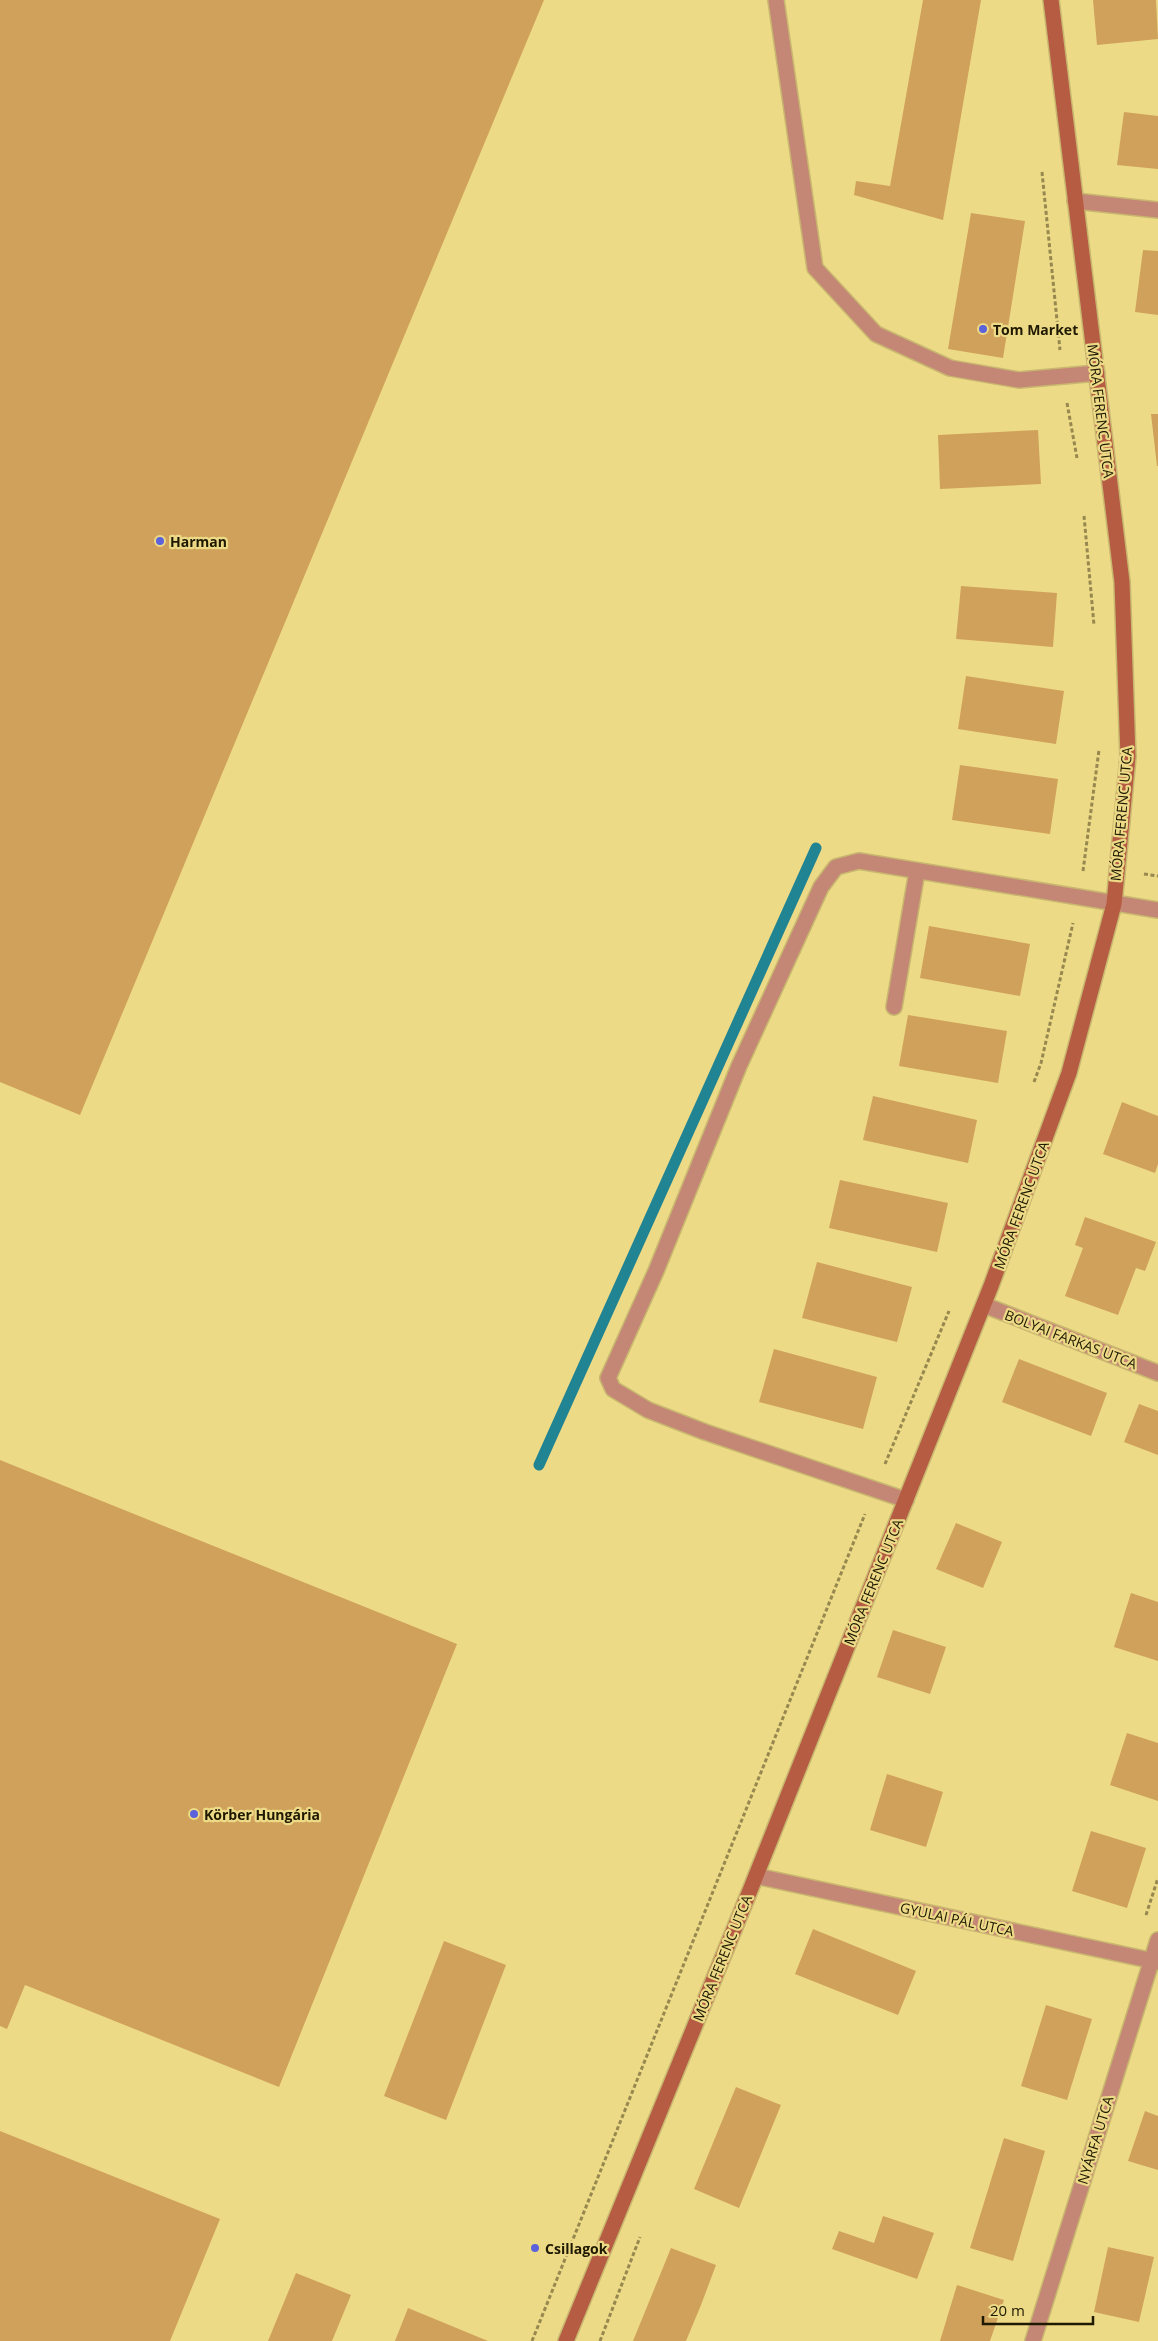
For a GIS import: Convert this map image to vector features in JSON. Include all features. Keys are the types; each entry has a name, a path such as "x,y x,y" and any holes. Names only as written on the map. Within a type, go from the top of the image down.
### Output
{"street":[{"path":"776,0 815,268 876,334 950,368 1019,380 1097,374"},
{"name":"MÓRA FERENC UTCA","path":"566,2341 756,1876 984,1305 1069,1074 1114,904 1128,757 1123,602 1051,0"},
{"path":"1075,201 1158,210"},
{"path":"906,1500 705,1432 648,1410 613,1389 608,1378 656,1270 739,1066 821,887 836,867 859,861 1158,910"},
{"path":"894,1007 917,871"},
{"name":"BOLYAI FARKAS UTCA","path":"984,1305 1158,1372"},
{"name":"GYULAI PÁL UTCA","path":"756,1876 1154,1961"},
{"name":"NYÁRFA UTCA","path":"1033,2341 1154,1961 1158,1940"}],"path":[{"path":"1042,168 1062,376 1079,467"},
{"path":"1083,506 1095,633"},
{"path":"1031,1091 1041,1063 1079,898 1100,741"},
{"path":"532,2341 874,1490 952,1305"},
{"path":"600,2341 642,2231"}],"building":[{"name":"Harman","path":"0,0 544,0 80,1115 0,1082"},
{"path":"923,0 981,0 943,220 854,195 856,181 890,186"},
{"path":"1093,0 1156,0 1158,39 1097,45"},
{"path":"1124,112 1158,116 1158,169 1117,165"},
{"path":"971,213 1025,221 1003,358 948,349"},
{"path":"1143,250 1158,251 1158,315 1135,312"},
{"path":"1151,414 1158,414 1158,466 1157,466"},
{"path":"1038,430 1041,484 940,489 938,435"},
{"path":"961,586 1057,593 1053,647 956,639"},
{"path":"966,676 1064,691 1056,744 958,729"},
{"path":"960,765 1058,779 1050,834 952,820"},
{"path":"929,926 1030,944 1020,996 920,978"},
{"path":"908,1015 1007,1031 998,1083 899,1066"},
{"path":"873,1096 977,1120 968,1163 863,1140"},
{"path":"1122,1102 1158,1116 1158,1164 1155,1173 1103,1154"},
{"path":"840,1180 948,1203 937,1252 829,1228"},
{"path":"1085,1217 1156,1242 1145,1271 1136,1268 1118,1315 1065,1296 1083,1248 1075,1245"},
{"path":"817,1262 912,1287 897,1342 802,1318"},
{"path":"774,1349 877,1377 863,1429 759,1402"},
{"path":"1019,1359 1107,1393 1091,1436 1002,1402"},
{"path":"1139,1404 1158,1411 1158,1455 1124,1442"},
{"name":"Körber Hungária","path":"0,1460 457,1644 279,2087 25,1985 7,2029 0,2026"},
{"path":"956,1523 1002,1542 983,1588 936,1569"},
{"path":"1131,1593 1158,1602 1158,1661 1114,1647"},
{"path":"893,1630 946,1647 930,1694 877,1677"},
{"path":"1127,1733 1158,1743 1158,1801 1110,1785"},
{"path":"887,1774 943,1792 926,1847 870,1830"},
{"path":"1091,1831 1146,1848 1127,1908 1072,1891"},
{"path":"813,1929 916,1971 898,2015 795,1974"},
{"path":"444,1941 506,1965 446,2120 384,2096"},
{"path":"1046,2005 1092,2019 1067,2100 1021,2086"},
{"path":"736,2087 781,2105 739,2208 694,2189"},
{"path":"1145,2111 1158,2116 1158,2170 1128,2161"},
{"path":"0,2131 220,2219 170,2341 0,2341"},
{"path":"1004,2138 1045,2151 1013,2261 970,2248"},
{"path":"883,2216 934,2233 917,2279 832,2249 839,2231 874,2243"},
{"path":"1108,2247 1154,2257 1139,2322 1094,2312"},
{"path":"671,2248 716,2265 701,2305 686,2341 633,2341"},
{"path":"296,2273 351,2295 332,2341 268,2341"},
{"path":"957,2285 1004,2300 990,2341 940,2341"},
{"path":"408,2308 488,2341 395,2341"}],"waterway":[{"path":"539,1465 816,848"}],"place":[{"name":"Tom Market","path":"983,329"},
{"name":"Harman","path":"160,541"},
{"name":"Körber Hungária","path":"194,1814"},
{"name":"Csillagok","path":"535,2248"}]}
